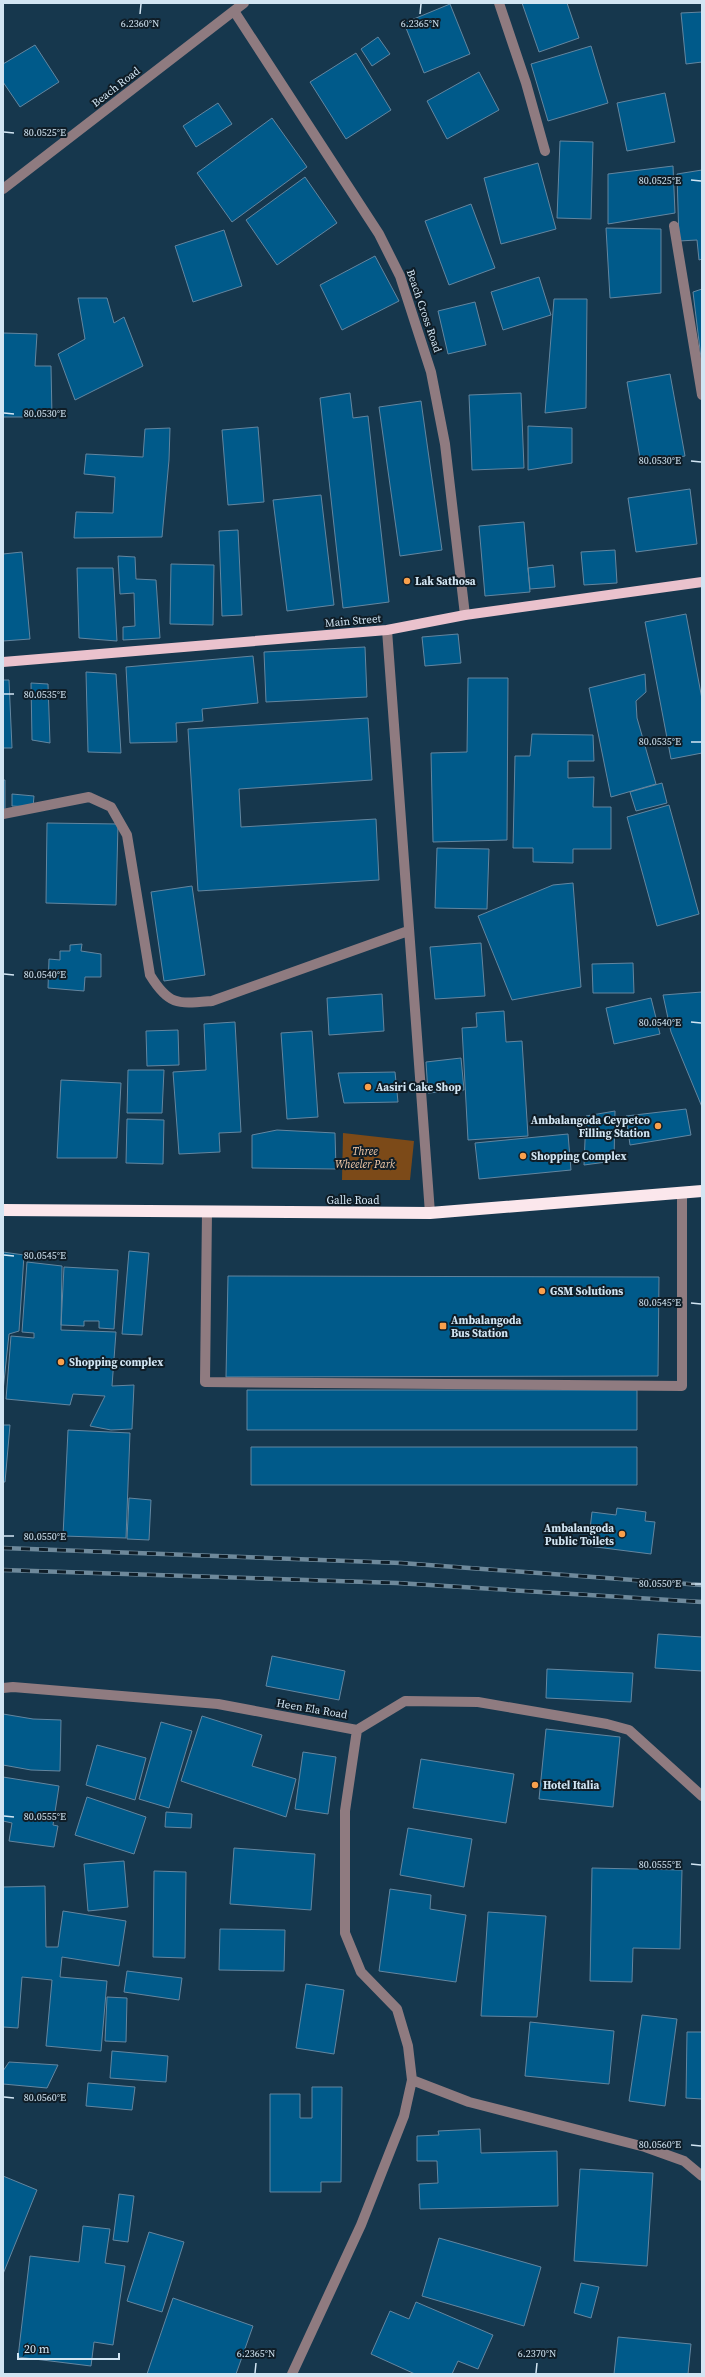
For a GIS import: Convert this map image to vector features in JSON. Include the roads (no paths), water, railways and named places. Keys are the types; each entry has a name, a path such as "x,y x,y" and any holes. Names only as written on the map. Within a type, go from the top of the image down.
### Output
{"highway":[{"name":"Galle Road","path":"3,1210 430,1213 702,1191"}],"main road":[{"name":"Main Street","path":"3,662 387,630 465,615 702,582"}],"street":[{"name":"Beach Road","path":"3,190 244,3"},
{"path":"499,3 526,83 546,151"},
{"name":"Beach Cross Road","path":"234,11 379,234 400,276 431,372 445,444 465,615"},
{"path":"674,226 702,395"},
{"path":"387,630 430,1213"},
{"path":"3,814 89,797 111,807 127,835 150,975 161,992 181,1004 212,1000 408,931"},
{"path":"207,1212 205,1382 682,1386 682,1192"},
{"name":"Heen Ela Road","path":"3,1688 13,1687 218,1704 356,1730 404,1701 478,1702 607,1724 629,1730 702,1796"},
{"path":"292,2374 361,2225 404,2116 412,2080 408,2046 397,2009 361,1972 345,1933 345,1811 356,1730"},
{"path":"412,2080 469,2102 645,2147 684,2161 702,2176"}],"railway":[{"path":"3,1548 401,1563 702,1585"},
{"path":"3,1570 397,1583 702,1602"}],"place":[{"name":"Lak Sathosa","path":"407,581"},
{"name":"Aasiri Cake Shop","path":"368,1087"},
{"name":"Ambalangoda Ceypetco Filling Station","path":"658,1126"},
{"name":"Shopping Complex","path":"523,1156"},
{"name":"GSM Solutions","path":"542,1291"},
{"name":"Ambalangoda Bus Station","path":"443,1326"},
{"name":"Shopping complex","path":"61,1362"},
{"name":"Ambalangoda Public Toilets","path":"622,1534"},
{"name":"Hotel Italia","path":"535,1785"}],"park label":[{"name":"Three Wheeler Park","path":"365,1157"}]}
